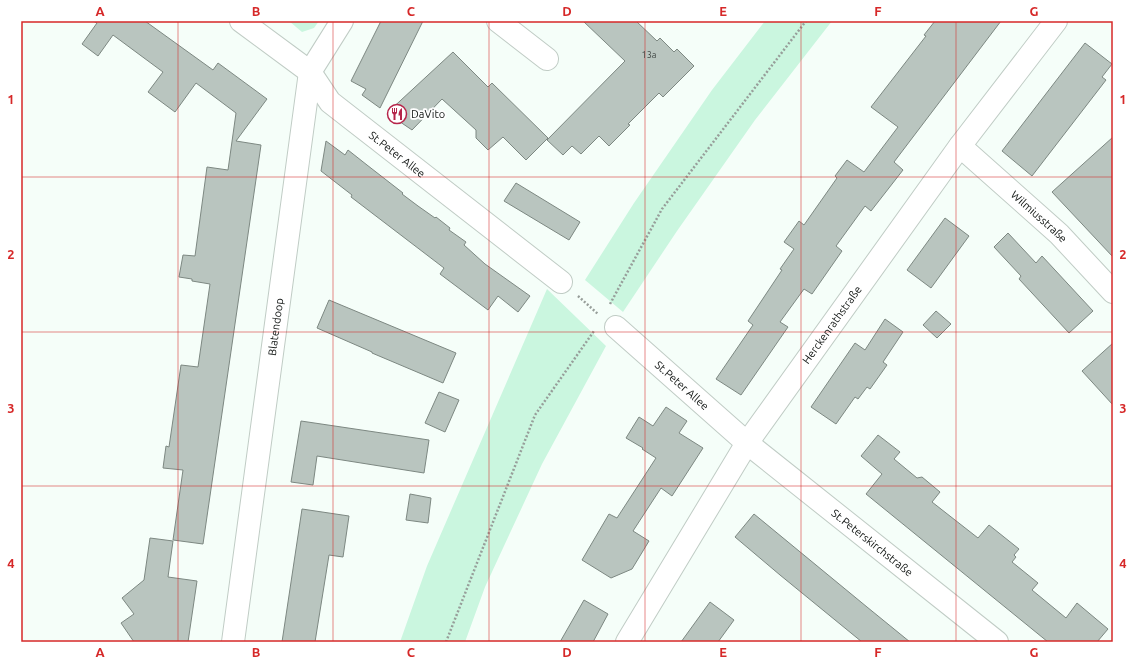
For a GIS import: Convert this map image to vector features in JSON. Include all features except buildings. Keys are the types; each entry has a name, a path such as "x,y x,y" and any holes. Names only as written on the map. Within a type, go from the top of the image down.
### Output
{"street":[{"name":"St.Peter Allee","path":"242,21 310,72 330,102 561,282"},
{"name":"Blatendoop","path":"233,642 310,72 342,21"},
{"path":"498,21 547,59"},
{"name":"Herckenrathstraße","path":"627,642 747,443 960,146 1056,21"},
{"name":"Wilmiusstraße","path":"960,146 1059,234 1113,292"},
{"name":"St.Peter Allee","path":"616,327 747,443"},
{"name":"St.Peterskirchstraße","path":"747,443 997,642"}],"path":[{"path":"561,282 603,318 616,327"}],"green space":[{"path":"289,21 319,21 314,28 302,32"},
{"path":"765,21 832,21 755,120 677,231 623,312 585,280 634,203 712,90"},
{"path":"547,289 606,346 542,464 485,587 465,642 400,642 427,566"}],"place":[{"name":"DaVito","path":"397,114"}]}
